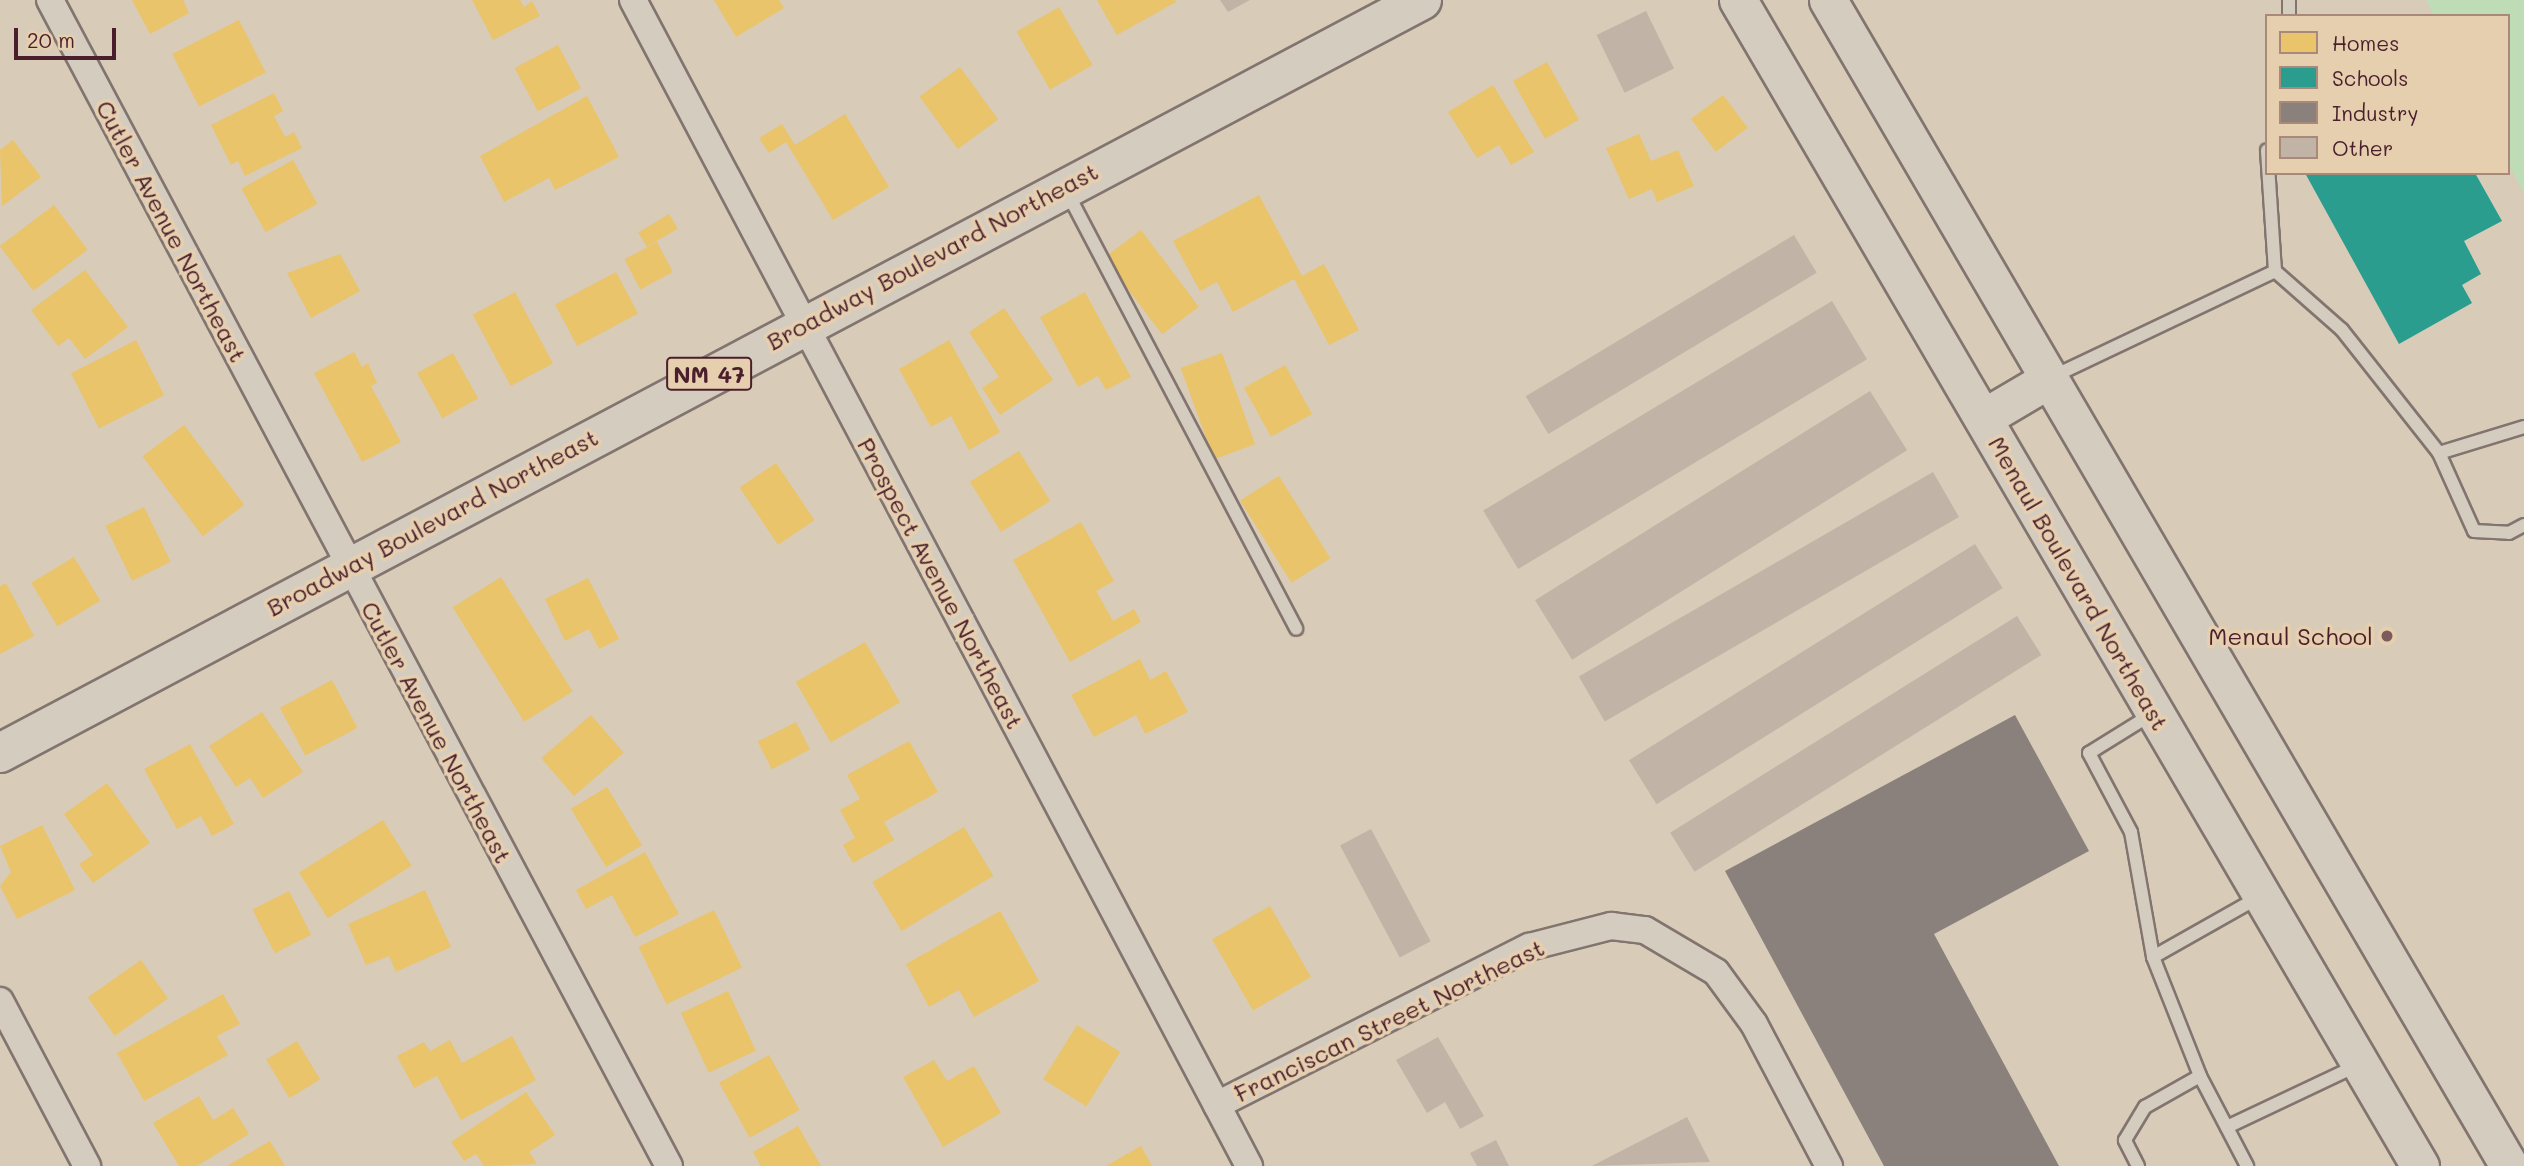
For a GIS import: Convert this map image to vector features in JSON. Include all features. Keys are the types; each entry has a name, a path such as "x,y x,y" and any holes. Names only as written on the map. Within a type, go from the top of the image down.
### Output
{"main road":[{"name":"Broadway Boulevard Northeast","path":"0,753 803,324 1422,0"},
{"name":"Menaul Boulevard Northeast","path":"1738,0 2420,1166"},
{"path":"1828,0 2510,1166"},
{"path":"1983,418 2049,379"}],"street":[{"name":"Cutler Avenue Northeast","path":"50,0 348,566 669,1166"},
{"name":"Prospect Avenue Northeast","path":"633,0 1249,1166"},
{"name":"Franciscan Street Northeast","path":"1217,1105 1529,947 1611,926 1645,930 1716,972 1754,1024 1829,1166"},
{"path":"0,1001 87,1166"}],"lane":[{"path":"2269,175 2276,271 2342,330 2439,453 2474,531 2509,533 2524,525"},
{"path":"1065,187 1296,629"},
{"path":"2049,379 2276,271"},
{"path":"2439,453 2524,428"},
{"path":"2155,712 2089,753 2131,832 2152,957 2200,1076 2246,1166"},
{"path":"2152,957 2262,895"},
{"path":"2227,1127 2360,1064"},
{"path":"2138,1166 2125,1140 2145,1107 2200,1076"}],"green space":[{"path":"2426,0 2524,0 2524,194 2510,167 2510,14 2433,14"}],"building: Homes":[{"path":"132,0 183,0 189,13 150,34"},
{"path":"472,0 520,0 524,7 532,1 540,16 493,40"},
{"path":"714,0 779,0 784,8 736,37"},
{"path":"1097,0 1175,0 1176,2 1117,35"},
{"path":"1059,7 1092,65 1050,90 1017,32"},
{"path":"239,20 266,73 199,107 172,54"},
{"path":"558,45 581,88 538,111 515,68"},
{"path":"1547,62 1579,120 1545,139 1513,81"},
{"path":"960,67 998,120 958,149 920,96"},
{"path":"1493,85 1534,152 1511,165 1499,145 1477,158 1448,112"},
{"path":"274,93 283,111 274,116 285,137 294,132 302,148 245,176 238,161 231,165 211,125"},
{"path":"1723,95 1748,128 1716,152 1691,119"},
{"path":"587,96 619,157 555,190 549,178 504,202 480,156"},
{"path":"845,114 889,187 833,220 786,142 769,153 759,138 782,124 795,145"},
{"path":"1639,134 1651,161 1678,150 1694,186 1657,202 1652,189 1629,199 1606,148"},
{"path":"13,140 41,177 2,206 0,150"},
{"path":"293,160 317,204 266,232 241,189"},
{"path":"1259,195 1302,276 1324,264 1359,330 1329,345 1294,279 1233,312 1217,282 1200,291 1173,241"},
{"path":"54,205 88,250 33,291 0,246"},
{"path":"669,214 678,229 647,247 638,233"},
{"path":"1141,230 1199,307 1162,334 1104,258"},
{"path":"657,242 673,272 640,289 624,259"},
{"path":"340,254 360,291 311,318 287,273"},
{"path":"85,270 128,327 85,359 69,338 58,346 31,310"},
{"path":"616,272 638,313 577,346 555,304"},
{"path":"515,292 553,364 511,386 473,315"},
{"path":"1085,292 1131,377 1106,390 1098,376 1078,387 1040,317"},
{"path":"1004,308 1053,380 1000,415 982,388 999,377 969,332"},
{"path":"136,340 164,395 99,428 71,373"},
{"path":"949,340 1000,432 969,450 951,416 931,427 899,369"},
{"path":"354,352 362,367 368,363 377,383 371,386 401,442 362,462 314,373"},
{"path":"453,353 478,398 442,418 417,373"},
{"path":"1222,353 1255,444 1214,459 1181,368"},
{"path":"1285,365 1312,414 1271,437 1244,388"},
{"path":"184,425 244,505 203,536 142,456"},
{"path":"1019,451 1050,501 1001,532 970,482"},
{"path":"776,463 815,520 778,545 740,488"},
{"path":"1279,476 1330,558 1291,583 1240,500"},
{"path":"144,507 171,562 132,581 105,526"},
{"path":"1081,522 1114,581 1096,591 1113,621 1134,609 1141,622 1070,662 1013,560"},
{"path":"74,557 100,601 57,626 31,583"},
{"path":"501,577 573,691 524,722 453,607"},
{"path":"588,578 619,639 599,649 589,629 565,641 545,599"},
{"path":"6,583 34,636 0,654 0,586"},
{"path":"865,642 900,703 831,743 796,682"},
{"path":"1140,659 1150,680 1166,671 1188,712 1145,734 1136,715 1094,737 1071,695"},
{"path":"332,680 357,728 305,755 280,708"},
{"path":"262,712 303,772 263,798 250,778 236,787 209,746"},
{"path":"591,715 624,753 574,796 541,758"},
{"path":"796,722 810,750 772,769 758,742"},
{"path":"909,741 938,792 884,822 894,840 853,863 843,845 855,838 840,810 860,799 847,775"},
{"path":"190,744 234,824 212,836 201,816 177,829 144,769"},
{"path":"107,783 150,843 93,883 79,864 93,855 64,814"},
{"path":"607,787 642,845 606,867 571,809"},
{"path":"383,820 412,866 328,918 299,872"},
{"path":"42,825 75,890 17,919 0,886 11,872 0,846"},
{"path":"964,827 993,876 902,931 872,882"},
{"path":"645,852 679,914 635,937 612,895 586,909 576,890"},
{"path":"425,890 451,947 396,972 389,956 366,965 348,924"},
{"path":"289,891 311,935 275,953 252,910"},
{"path":"1270,906 1311,977 1253,1011 1212,939"},
{"path":"714,910 742,968 667,1004 639,947"},
{"path":"1000,911 1039,981 974,1017 959,990 929,1007 906,964"},
{"path":"141,960 168,999 115,1036 88,997"},
{"path":"728,991 756,1051 709,1073 681,1013"},
{"path":"223,994 240,1024 217,1036 228,1055 144,1101 117,1053"},
{"path":"1077,1025 1120,1052 1086,1106 1043,1079"},
{"path":"512,1036 536,1080 461,1120 437,1076 414,1088 397,1056 424,1042 430,1051 450,1040 462,1063"},
{"path":"297,1041 320,1080 289,1098 266,1060"},
{"path":"769,1055 800,1110 750,1138 719,1083"},
{"path":"934,1060 947,1081 974,1066 1001,1113 943,1147 903,1077"},
{"path":"526,1092 555,1135 529,1152 537,1164 484,1166 476,1154 464,1161 451,1142"},
{"path":"199,1096 213,1120 233,1108 249,1134 197,1166 179,1166 153,1123"},
{"path":"798,1126 821,1166 761,1166 753,1152"},
{"path":"270,1141 285,1166 227,1166"},
{"path":"1141,1146 1152,1166 1106,1166"}],"building: Schools":[{"path":"2306,175 2476,175 2502,221 2464,241 2481,274 2462,285 2472,303 2399,344"}],"building: Industry":[{"path":"2015,715 2089,851 1934,934 2059,1166 1884,1166 1725,871"}],"building: Other":[{"path":"1220,0 1250,0 1228,12"},
{"path":"1646,11 1674,69 1625,93 1597,35"},
{"path":"1794,235 1817,273 1548,434 1526,396"},
{"path":"1832,301 1867,359 1518,569 1483,511"},
{"path":"1870,391 1907,450 1572,660 1535,600"},
{"path":"1933,472 1959,517 1605,722 1579,676"},
{"path":"1975,544 2003,588 1657,804 1629,760"},
{"path":"2017,616 2041,655 1695,872 1670,833"},
{"path":"1371,829 1431,941 1400,958 1340,845"},
{"path":"1438,1037 1484,1116 1460,1129 1445,1102 1427,1113 1396,1060"},
{"path":"1687,1117 1710,1162 1592,1166"},
{"path":"1496,1140 1509,1166 1477,1166 1470,1153"}],"place":[{"name":"Menaul School","path":"2387,636"}]}
